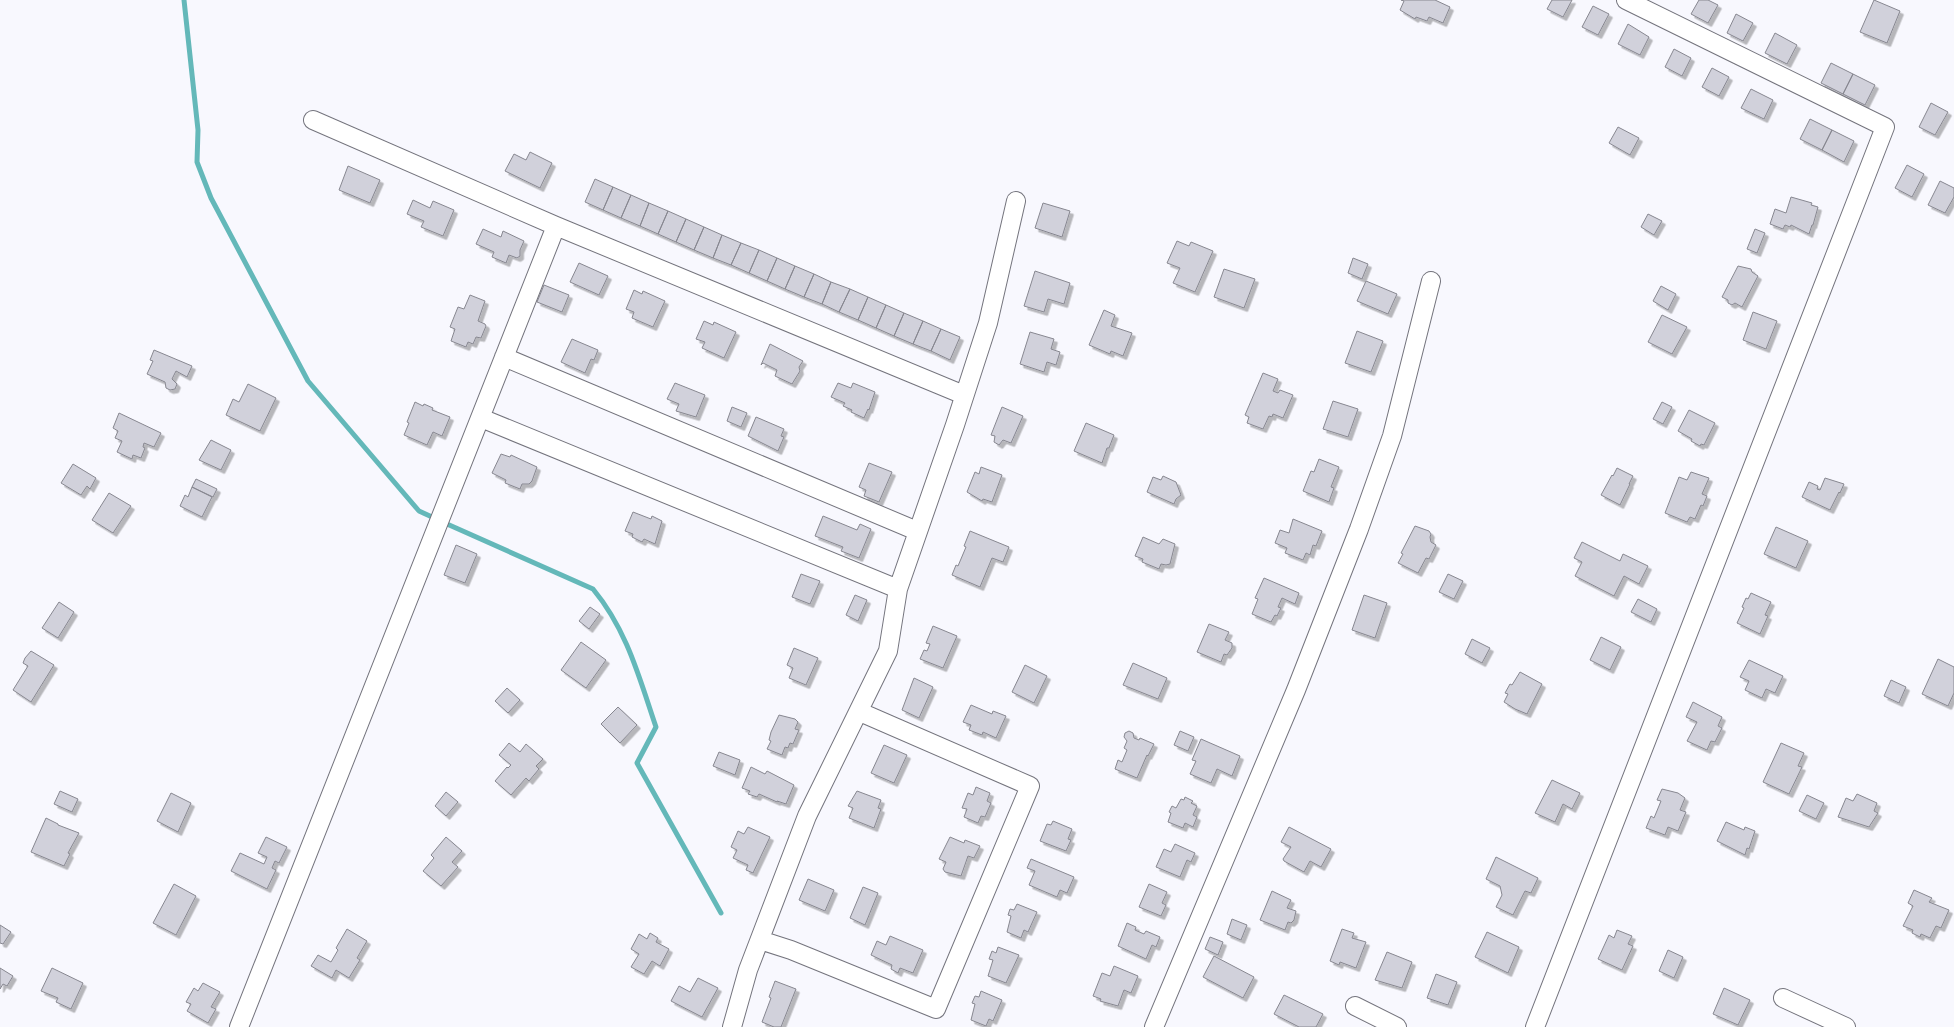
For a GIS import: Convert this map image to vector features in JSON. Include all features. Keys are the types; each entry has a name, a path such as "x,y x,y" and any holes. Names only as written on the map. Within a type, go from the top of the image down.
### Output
{"street":[{"path":"1536,1027 1885,127 1626,0"},
{"path":"313,120 556,226 964,395"},
{"path":"732,1027 748,970 807,816 860,712 888,651 898,589 955,425 988,324 1016,201"},
{"path":"239,1027 556,226"},
{"path":"1154,1027 1296,690 1360,529 1392,436 1431,281"},
{"path":"504,357 917,531"},
{"path":"481,418 898,589"},
{"path":"760,940 791,950 936,1009 1030,786 860,712"},
{"path":"1783,998 1846,1027"},
{"path":"1355,1006 1398,1027"}],"building":[{"path":"1401,0 1435,0 1450,7 1443,23 1429,17 1427,21 1416,17 1415,19 1400,10 1404,1"},
{"path":"1552,0 1572,0 1563,17 1547,9"},
{"path":"1699,0 1708,0 1718,5 1708,23 1691,14"},
{"path":"1874,0 1900,11 1887,43 1860,32"},
{"path":"1593,6 1609,14 1598,35 1582,27"},
{"path":"1736,14 1753,23 1743,41 1727,33"},
{"path":"1628,24 1649,37 1640,55 1618,44"},
{"path":"1775,33 1797,45 1787,64 1765,53"},
{"path":"1674,49 1691,58 1682,76 1665,67"},
{"path":"1831,63 1853,74 1843,94 1821,83"},
{"path":"1712,68 1729,77 1719,96 1702,87"},
{"path":"1853,74 1875,85 1865,105 1843,94"},
{"path":"1751,89 1773,100 1764,119 1741,108"},
{"path":"1931,103 1948,112 1935,135 1919,127"},
{"path":"1810,119 1832,130 1822,150 1800,139"},
{"path":"1618,127 1639,138 1630,155 1609,143"},
{"path":"1832,130 1854,141 1844,162 1822,150"},
{"path":"530,152 552,163 540,188 505,171 514,154 526,160"},
{"path":"1907,165 1924,174 1912,197 1895,188"},
{"path":"348,166 380,180 370,203 339,190"},
{"path":"595,179 613,187 603,210 585,202"},
{"path":"1940,181 1954,188 1954,197 1945,213 1928,205"},
{"path":"613,187 631,195 621,218 603,210"},
{"path":"631,195 649,203 640,226 621,218"},
{"path":"1791,197 1812,203 1811,205 1818,207 1809,234 1791,225 1790,227 1785,225 1783,229 1770,224 1775,209 1786,213"},
{"path":"413,200 430,208 433,201 454,210 443,236 421,227 424,221 407,214"},
{"path":"649,203 668,211 658,234 640,226"},
{"path":"1043,203 1070,211 1062,237 1035,228"},
{"path":"668,211 686,219 676,242 658,234"},
{"path":"1648,214 1662,221 1654,235 1641,227"},
{"path":"686,219 704,227 694,250 676,242"},
{"path":"704,227 722,235 713,258 694,250"},
{"path":"483,229 501,237 503,231 524,241 520,250 520,256 517,258 509,255 506,263 492,257 494,252 476,244"},
{"path":"1755,229 1765,233 1757,253 1747,249"},
{"path":"722,235 741,243 731,265 713,258"},
{"path":"1177,241 1189,246 1191,242 1213,251 1195,292 1173,283 1180,268 1167,263"},
{"path":"741,243 759,250 749,273 731,265"},
{"path":"759,250 777,258 767,281 749,273"},
{"path":"777,258 795,266 785,289 767,281"},
{"path":"1353,258 1368,264 1362,279 1348,273"},
{"path":"579,263 608,276 599,295 570,282"},
{"path":"795,266 814,274 804,297 785,289"},
{"path":"1738,266 1751,269 1752,272 1758,276 1742,307 1735,303 1732,305 1728,303 1728,300 1722,297"},
{"path":"1224,269 1255,279 1244,308 1214,297"},
{"path":"1035,271 1070,283 1064,304 1048,299 1044,312 1024,306"},
{"path":"814,274 831,282 822,304 804,297"},
{"path":"1366,281 1397,294 1388,314 1357,301"},
{"path":"831,282 850,289 839,312 822,304"},
{"path":"544,285 569,295 562,312 537,302"},
{"path":"1661,286 1676,294 1668,310 1653,301"},
{"path":"850,289 868,297 858,320 839,312"},
{"path":"634,290 642,294 643,291 665,301 653,327 632,318 634,312 626,309"},
{"path":"470,295 485,301 478,321 486,326 481,338 476,337 473,344 468,342 466,347 451,341 455,329 450,327 458,307 464,309"},
{"path":"868,297 886,305 876,328 858,320"},
{"path":"886,305 904,313 894,336 876,328"},
{"path":"1104,310 1115,315 1111,326 1132,333 1123,356 1111,351 1110,354 1089,345"},
{"path":"1753,312 1777,321 1766,349 1743,340"},
{"path":"904,313 923,321 913,344 894,336"},
{"path":"1662,315 1687,327 1672,354 1648,342"},
{"path":"704,321 713,325 714,322 736,332 724,358 702,348 705,342 696,339"},
{"path":"923,321 941,329 931,351 913,344"},
{"path":"941,329 960,337 950,360 931,351"},
{"path":"1357,331 1383,341 1371,372 1345,363"},
{"path":"1030,332 1054,339 1051,349 1060,352 1056,365 1047,362 1044,372 1020,364"},
{"path":"572,339 598,350 594,360 591,359 585,373 561,362"},
{"path":"770,344 803,361 799,367 800,371 792,384 775,376 777,370 763,363 761,365"},
{"path":"154,350 192,366 187,377 176,371 172,379 177,384 175,389 170,390 166,388 165,382 147,374 153,361 150,360"},
{"path":"1263,373 1278,379 1273,391 1278,393 1280,390 1293,395 1283,418 1273,414 1272,417 1269,416 1263,429 1247,423 1249,417 1245,415"},
{"path":"675,383 705,395 696,417 676,411 679,404 667,399"},
{"path":"838,383 851,388 853,383 875,392 869,410 868,409 864,418 851,412 852,410 843,406 845,403 831,397"},
{"path":"248,384 276,398 260,431 226,415 233,399 239,402"},
{"path":"1333,401 1358,409 1348,437 1323,429"},
{"path":"415,402 423,406 424,404 433,408 432,410 450,417 442,436 433,432 427,445 404,435 409,423 407,422"},
{"path":"1662,402 1672,407 1663,424 1653,419"},
{"path":"732,407 747,413 741,427 727,421"},
{"path":"1002,407 1023,416 1011,443 1003,440 999,445 994,442 995,436 991,435"},
{"path":"1689,410 1715,423 1704,445 1701,444 1700,446 1691,441 1692,439 1678,431"},
{"path":"119,413 161,433 154,447 144,443 143,447 145,448 141,458 133,455 132,459 117,452 122,441 115,438 118,431 113,428"},
{"path":"756,417 784,429 781,436 784,437 778,451 748,436"},
{"path":"1086,423 1114,435 1109,448 1107,448 1102,463 1074,451"},
{"path":"211,440 231,450 221,470 199,460"},
{"path":"501,454 510,457 511,455 537,467 532,481 529,484 522,484 520,489 505,483 506,480 492,473"},
{"path":"1319,459 1339,467 1331,487 1334,488 1329,502 1303,491 1311,471 1314,472"},
{"path":"869,463 892,472 879,502 864,496 866,490 859,487"},
{"path":"73,464 96,478 90,489 87,486 81,495 61,483"},
{"path":"981,467 1002,475 992,502 983,499 982,501 967,492 975,472 979,474"},
{"path":"1617,468 1633,476 1620,505 1601,495"},
{"path":"1691,472 1709,478 1702,494 1707,496 1703,506 1701,505 1695,519 1690,517 1687,522 1665,513 1679,477 1687,480"},
{"path":"1163,476 1176,482 1181,495 1176,499 1174,504 1147,492 1153,477 1161,480"},
{"path":"1825,478 1844,484 1830,510 1802,497 1809,482 1818,486 1817,489 1820,490"},
{"path":"196,479 217,489 213,497 192,487"},
{"path":"192,487 212,497 202,517 180,506 185,495 188,497"},
{"path":"109,493 131,506 113,533 92,520"},
{"path":"633,512 651,519 652,516 662,521 655,544 644,539 642,542 632,537 633,534 625,531"},
{"path":"823,516 857,530 860,524 871,529 859,558 841,551 843,547 815,536"},
{"path":"1293,519 1322,531 1316,546 1313,545 1310,555 1306,553 1303,560 1285,553 1287,548 1275,543 1280,530 1289,533"},
{"path":"1415,526 1429,531 1431,534 1431,542 1436,545 1429,559 1426,558 1418,573 1398,563 1403,554 1401,553"},
{"path":"1776,527 1808,541 1796,568 1764,554"},
{"path":"970,531 1009,547 1003,562 992,558 980,587 952,575 956,565 958,566 966,547 964,546"},
{"path":"1143,537 1159,544 1163,539 1175,544 1170,564 1161,564 1159,569 1142,562 1143,559 1135,556"},
{"path":"1582,542 1620,561 1623,554 1648,566 1639,584 1624,576 1614,596 1575,576 1582,562 1574,558"},
{"path":"456,545 477,554 465,583 444,575"},
{"path":"801,574 820,581 810,604 792,597"},
{"path":"1448,574 1463,581 1454,599 1439,592"},
{"path":"1264,578 1299,593 1295,604 1282,598 1278,607 1281,608 1277,616 1275,615 1271,622 1252,614 1258,599 1255,598"},
{"path":"1751,593 1771,602 1765,615 1768,616 1760,634 1737,623 1744,608 1742,607 1746,598 1748,599"},
{"path":"855,595 867,600 858,621 846,615"},
{"path":"1364,595 1387,603 1375,638 1352,630"},
{"path":"1638,599 1657,609 1651,622 1631,612"},
{"path":"59,602 74,612 58,638 42,628"},
{"path":"590,607 600,614 589,629 579,621"},
{"path":"1209,624 1229,632 1225,640 1232,643 1232,648 1227,655 1224,654 1221,662 1197,652"},
{"path":"933,626 957,636 943,668 920,659 924,650 927,651 930,644 926,643"},
{"path":"1601,637 1621,647 1610,670 1590,660"},
{"path":"1472,639 1490,648 1482,663 1465,654"},
{"path":"581,642 606,660 586,688 561,670"},
{"path":"794,648 818,658 806,685 789,678 793,668 787,665"},
{"path":"31,651 54,665 31,702 13,690 28,666 23,663"},
{"path":"1938,659 1954,667 1954,693 1948,706 1922,694"},
{"path":"1749,660 1783,676 1775,693 1766,689 1762,698 1745,690 1749,681 1740,677"},
{"path":"1133,663 1167,678 1158,699 1123,685"},
{"path":"1025,665 1047,676 1034,703 1012,692"},
{"path":"1520,672 1542,684 1527,714 1504,702 1508,694 1505,693"},
{"path":"914,678 933,687 919,718 902,710"},
{"path":"1891,680 1906,687 1899,703 1884,696"},
{"path":"507,688 520,700 508,713 495,701"},
{"path":"1693,702 1722,717 1718,726 1722,728 1715,742 1711,741 1707,750 1687,741 1697,722 1686,717"},
{"path":"971,705 992,714 993,711 1006,716 996,738 983,732 982,735 969,730 971,725 963,722"},
{"path":"618,707 637,725 620,743 601,724"},
{"path":"779,715 795,719 798,722 795,729 799,730 793,744 790,743 788,748 785,747 782,755 767,749 771,741 769,740 771,732"},
{"path":"1129,731 1133,733 1134,738 1139,740 1140,738 1154,744 1148,756 1147,755 1137,778 1115,769 1118,760 1122,762 1127,750 1124,748 1127,741 1124,737 1125,733"},
{"path":"1180,731 1194,737 1188,751 1174,745"},
{"path":"1201,739 1240,756 1232,776 1217,769 1211,783 1190,774 1196,761 1192,760"},
{"path":"509,743 520,752 526,744 543,759 536,766 539,769 529,781 526,778 511,795 495,781 507,767 508,768 511,765 499,755"},
{"path":"1781,743 1804,753 1798,766 1802,767 1789,794 1763,782"},
{"path":"884,745 907,755 894,783 871,773"},
{"path":"719,752 740,760 735,775 713,766"},
{"path":"751,767 765,774 767,771 794,785 786,804 777,802 759,794 757,797 748,794 750,791 742,788"},
{"path":"1552,780 1580,793 1572,809 1563,804 1555,822 1535,813"},
{"path":"976,787 990,793 987,801 991,803 985,817 981,816 978,823 964,817 967,809 962,808 968,793 973,795"},
{"path":"1662,789 1678,793 1685,798 1680,810 1686,812 1678,831 1668,827 1665,835 1646,828 1651,816 1654,818 1661,801 1657,800"},
{"path":"60,791 78,799 72,812 54,804"},
{"path":"857,791 881,800 878,808 881,809 874,828 849,818 853,808 848,806"},
{"path":"446,792 458,802 446,816 435,806"},
{"path":"171,793 191,803 178,832 157,821"},
{"path":"1857,794 1877,803 1874,811 1878,813 1869,827 1838,817 1846,798 1853,801"},
{"path":"1807,795 1824,803 1816,819 1799,811"},
{"path":"1185,797 1193,801 1191,803 1197,806 1193,815 1197,817 1193,827 1185,823 1183,828 1168,822 1171,813 1169,812 1172,806 1176,808 1181,799 1184,800"},
{"path":"46,818 58,825 79,833 68,853 70,854 64,866 31,852"},
{"path":"1053,821 1072,829 1068,839 1071,840 1066,851 1040,841 1047,824 1051,825"},
{"path":"1726,822 1744,830 1745,827 1755,831 1749,849 1747,848 1745,855 1717,841"},
{"path":"748,827 770,837 753,873 746,870 748,865 733,858 737,850 731,847 738,831 744,834"},
{"path":"1289,827 1331,849 1321,867 1310,861 1304,872 1284,861 1283,859 1291,847 1281,842"},
{"path":"266,837 287,847 279,863 275,861 272,868 276,870 267,889 231,871 240,853 264,864 267,857 258,853"},
{"path":"446,837 462,851 452,862 458,867 441,886 423,871 434,858 431,855"},
{"path":"950,837 964,843 965,840 980,846 974,858 968,856 961,876 945,872 943,869 946,862 939,859"},
{"path":"1175,844 1195,853 1191,862 1187,860 1180,877 1156,867 1164,849 1171,852"},
{"path":"1496,857 1538,878 1531,893 1525,891 1513,915 1496,907 1502,895 1500,886 1486,879"},
{"path":"1031,859 1074,877 1067,893 1060,890 1057,897 1029,885 1035,871 1027,868"},
{"path":"808,879 834,890 825,911 799,900"},
{"path":"174,884 196,896 176,935 153,923"},
{"path":"1149,884 1167,892 1162,903 1166,905 1161,916 1139,907"},
{"path":"863,887 878,893 865,925 850,918"},
{"path":"1914,890 1932,898 1929,902 1949,910 1941,928 1936,926 1930,938 1921,934 1920,937 1912,933 1913,930 1903,926 1913,906 1908,903"},
{"path":"1272,891 1291,900 1287,908 1296,911 1294,920 1291,923 1288,922 1285,930 1260,920"},
{"path":"1017,904 1037,912 1028,932 1024,930 1021,938 1007,932 1011,916 1008,915 1010,909 1014,910"},
{"path":"1232,919 1247,925 1241,940 1227,934"},
{"path":"1127,923 1136,927 1135,930 1144,934 1146,931 1160,937 1156,947 1152,945 1146,959 1118,946"},
{"path":"0,925 11,932 3,944 0,943"},
{"path":"347,929 367,941 357,958 360,960 349,978 336,970 332,978 311,966 318,955 331,962 338,950 336,948"},
{"path":"1342,929 1354,933 1352,938 1366,942 1356,968 1340,962 1339,965 1330,961"},
{"path":"1617,930 1632,936 1628,944 1633,946 1622,970 1598,959 1609,935 1614,938"},
{"path":"1487,932 1519,947 1508,973 1475,957"},
{"path":"650,933 658,938 656,942 669,949 660,966 652,961 644,974 631,967 639,954 631,949 639,934 647,939"},
{"path":"890,936 923,950 913,973 900,968 898,973 891,969 892,965 871,955 877,941 886,945"},
{"path":"1210,937 1223,942 1218,955 1205,949"},
{"path":"998,947 1019,955 1006,983 988,976 993,960 989,959 992,951 996,953"},
{"path":"1668,950 1683,957 1674,978 1659,971"},
{"path":"1387,952 1412,962 1402,988 1375,980"},
{"path":"1214,956 1254,977 1243,998 1203,977"},
{"path":"1114,966 1138,976 1131,993 1124,990 1118,1006 1100,1001 1101,999 1093,996 1102,973 1110,976"},
{"path":"0,968 13,976 7,986 3,984 0,989"},
{"path":"52,968 83,983 71,1009 56,1002 58,998 41,991"},
{"path":"1436,974 1457,982 1448,1005 1427,998"},
{"path":"698,978 718,988 702,1017 671,1001 679,986 690,992"},
{"path":"775,981 796,989 781,1027 774,1027 762,1022 771,998 769,997"},
{"path":"203,983 220,992 211,1007 216,1009 208,1023 187,1011 191,1004 186,1002 194,988 198,991"},
{"path":"1724,988 1750,1000 1738,1025 1713,1014"},
{"path":"981,991 1002,1000 993,1021 989,1019 986,1026 971,1020 975,1004 972,1003 975,996 979,997"},
{"path":"1284,995 1323,1014 1316,1027 1299,1027 1274,1014"}],"waterway":[{"path":"184,0 198,130 197,162 211,198 308,381 419,511 432,517"},
{"path":"447,524 593,589 605,605 615,621 631,655 656,727 637,763 721,913"}]}
